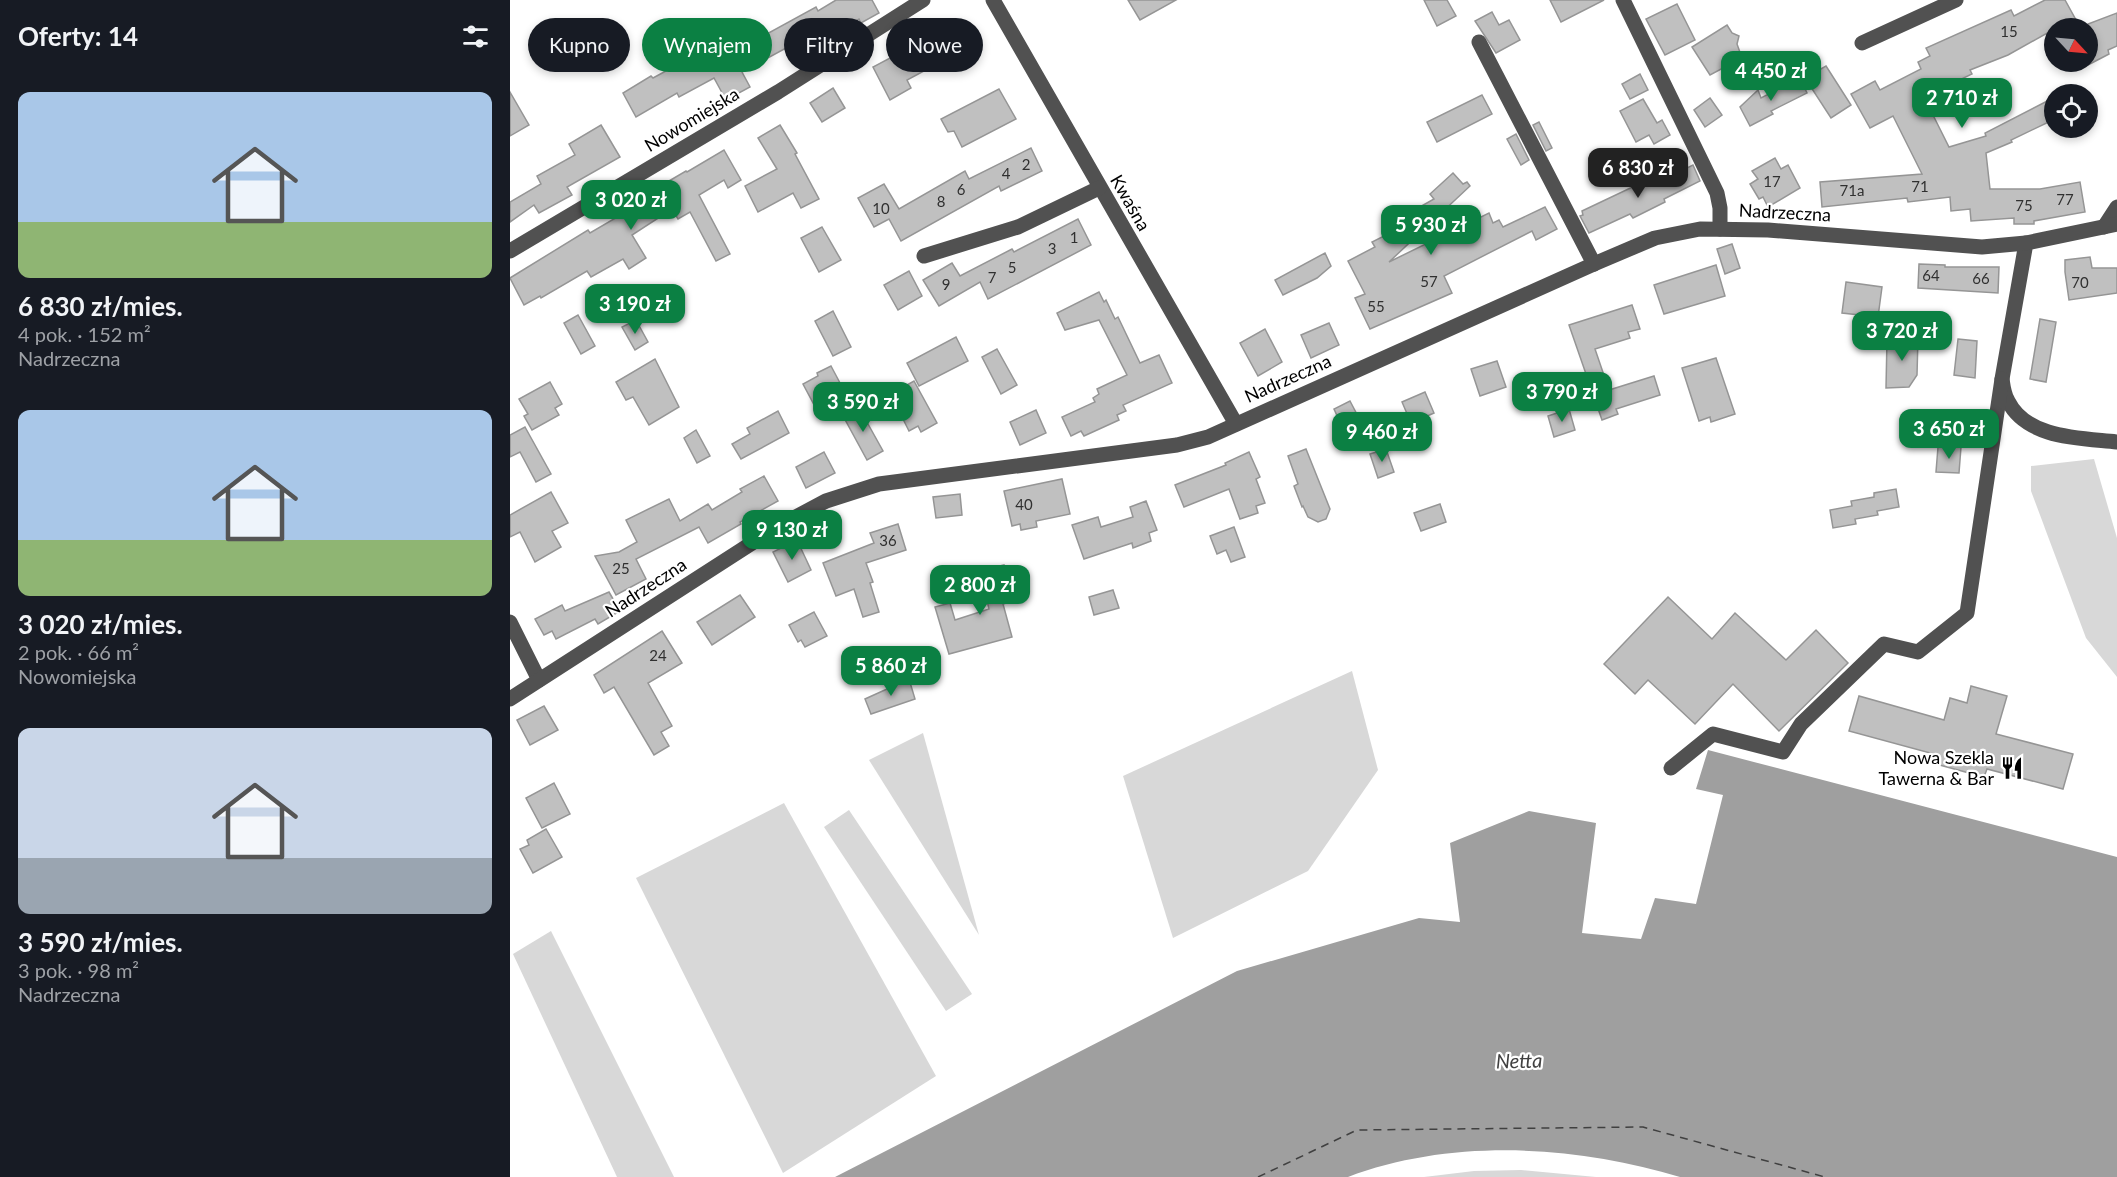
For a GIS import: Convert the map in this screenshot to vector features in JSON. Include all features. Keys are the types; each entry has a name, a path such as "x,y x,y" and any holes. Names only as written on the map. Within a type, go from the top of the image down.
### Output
{"street":[{"name":"Nowomiejska","path":"510,251 778,92 923,0"},
{"name":"Kwaśna","path":"993,0 1236,424"},
{"path":"1623,0 1717,193 1720,229"},
{"path":"1862,43 1956,0"},
{"path":"1479,42 1594,264"},
{"path":"924,256 1018,227 1099,188"},
{"path":"2110,226 2117,207"},
{"name":"Nadrzeczna","path":"510,699 777,527 826,501 879,484 1177,445 1208,437 1655,238 1700,229 1768,230 1982,247 2026,243 2110,226"},
{"path":"1671,768 1713,734 1783,752 1801,724 1884,644 1918,652 1967,613 2002,379 2026,243"},
{"path":"2002,379 2007,401 2018,415 2033,427 2079,438 2117,442"},
{"path":"510,622 539,680"}],"shaded area":[{"path":"2094,459 2117,538 2117,677 2086,638 2031,491 2031,466"},
{"path":"1352,671 1378,770 1308,871 1173,938 1123,776"},
{"path":"923,733 979,935 869,760"},
{"path":"784,803 936,1076 783,1173 636,878"},
{"path":"849,810 972,994 946,1011 824,827"},
{"path":"551,931 674,1177 617,1177 513,954"},
{"path":"1521,1170 1596,1177 1424,1177 1474,1171"}],"water":[{"name":"Netta","path":"1708,750 2117,857 2117,1177 1680,1177 1599,1158 1514,1150 1471,1151 1429,1156 1388,1164 1348,1177 835,1177 1237,971 1419,918 1460,922 1450,843 1529,811 1596,823 1582,933 1641,939 1655,898 1696,904 1723,795 1696,789"}],"building":[{"path":"836,0 872,0 879,13 870,18 796,18 816,7 818,11"},
{"path":"1128,0 1176,0 1140,20"},
{"path":"1424,0 1447,0 1456,16 1437,26"},
{"path":"1550,0 1604,0 1561,22"},
{"path":"2045,0 2065,0 2075,18 2044,18 2044,35 2008,55 1970,70 1972,74 1924,97 1949,147 1986,136 1985,133 2044,103 2044,124 1986,153 1990,189 2040,189 2080,182 2085,212 2034,221 2034,224 2014,224 2014,218 1971,221 1970,209 1951,211 1950,197 1908,202 1907,198 1822,207 1820,182 1922,174 1893,116 1870,128 1851,94 1875,81 1880,90 1921,69 1918,62 1930,56 1926,48 2011,10 2014,16"},
{"path":"1677,4 1695,40 1665,55 1646,19"},
{"path":"1492,12 1499,25 1509,20 1520,40 1496,53 1475,21"},
{"path":"2117,13 2117,46 2108,50 2109,54 2098,60 2098,20"},
{"path":"784,25 784,49 772,56 772,31"},
{"path":"1727,25 1732,33 1739,36 1737,44 1742,58 1710,75 1692,47"},
{"path":"886,60 886,72 922,72 907,80 911,88 890,100 874,66"},
{"path":"1826,66 1851,105 1831,118 1805,78"},
{"path":"664,72 742,72 750,87 726,100 714,78 679,97 677,93 636,117 623,93 651,76 653,78"},
{"path":"1640,74 1648,90 1630,99 1622,84"},
{"path":"1800,78 1807,93 1771,111 1773,114 1750,126 1740,107 1758,90 1761,98"},
{"path":"833,88 845,108 822,122 810,103"},
{"path":"999,89 1016,119 962,147 954,131 948,132 941,119"},
{"path":"510,92 529,125 510,136"},
{"path":"1482,95 1492,114 1437,142 1427,122"},
{"path":"1710,98 1722,115 1705,127 1694,110"},
{"path":"1643,99 1657,123 1662,120 1670,135 1654,144 1649,135 1636,142 1620,111"},
{"path":"1539,122 1552,148 1546,151 1533,125"},
{"path":"601,125 620,157 567,187 572,195 539,213 534,205 510,222 510,202 541,184 537,176 575,155 569,144"},
{"path":"780,125 797,153 795,154 819,199 801,208 793,193 758,212 745,186 777,169 758,138"},
{"path":"1516,134 1529,160 1521,165 1507,139"},
{"path":"1031,148 1042,171 1001,191 999,186 901,241 889,219 874,227 858,198 884,184 899,209 965,171 969,179"},
{"path":"724,150 741,180 728,188 724,180 699,195 730,254 716,261 690,212 678,219 672,209 632,235 646,258 629,269 623,259 591,277 587,271 541,298 540,296 524,305 510,278 588,230 590,233 631,209 628,205"},
{"path":"1775,158 1781,169 1788,165 1800,188 1768,207 1763,197 1759,199 1750,184 1758,179 1752,171"},
{"path":"1693,165 1700,181 1633,218 1630,214 1589,233 1580,216 1583,215 1582,211 1662,173 1665,179"},
{"path":"1453,173 1463,184 1467,182 1470,186 1389,262 1489,213 1493,223 1499,220 1503,227 1545,207 1557,229 1536,240 1532,231 1444,276 1452,293 1370,329 1355,298 1365,294 1348,261 1375,247 1372,242 1406,225 1402,217 1434,199 1430,194"},
{"path":"1078,219 1091,245 988,299 980,282 939,306 923,280 952,263 960,276 1012,249 1014,252"},
{"path":"822,227 841,260 819,272 801,238"},
{"path":"1732,244 1740,268 1725,274 1717,249"},
{"path":"1325,253 1331,266 1317,278 1283,295 1275,280"},
{"path":"2090,257 2092,268 2117,268 2117,293 2069,300 2065,260"},
{"path":"1919,264 1945,265 1945,267 1999,267 1998,293 1918,288"},
{"path":"1716,265 1725,296 1664,314 1654,285"},
{"path":"909,271 922,296 898,310 884,285"},
{"path":"1846,282 1882,287 1878,317 1842,313"},
{"path":"1099,292 1104,302 1106,300 1115,319 1118,317 1140,363 1159,355 1172,383 1123,405 1126,411 1117,415 1119,420 1084,436 1081,431 1071,436 1062,417 1095,402 1093,398 1099,394 1097,389 1127,375 1099,320 1065,330 1057,313"},
{"path":"1632,305 1640,329 1628,332 1630,338 1595,349 1609,390 1654,376 1660,395 1616,409 1618,414 1602,420 1569,325"},
{"path":"833,311 851,347 833,356 815,321"},
{"path":"578,315 595,346 581,354 564,323"},
{"path":"2040,319 2056,322 2046,382 2030,379"},
{"path":"636,320 648,342 635,350 622,327"},
{"path":"1329,323 1339,345 1311,358 1301,335"},
{"path":"1265,329 1282,362 1258,376 1240,343"},
{"path":"956,337 968,361 919,386 907,363"},
{"path":"1918,338 1917,375 1909,387 1886,388 1887,339"},
{"path":"1958,339 1977,341 1975,378 1954,375"},
{"path":"997,349 1017,385 1001,394 982,357"},
{"path":"1716,358 1735,414 1711,422 1710,417 1699,421 1682,368"},
{"path":"655,359 679,407 649,425 633,397 626,400 616,382"},
{"path":"1497,361 1506,387 1480,396 1471,369"},
{"path":"831,366 849,400 820,416 803,384"},
{"path":"914,381 937,423 921,432 918,426 909,431 901,415 909,410 898,390"},
{"path":"550,382 562,404 555,408 559,415 532,430 524,416 528,414 519,399"},
{"path":"1425,392 1434,413 1411,423 1402,402"},
{"path":"1350,401 1362,424 1345,433 1334,409"},
{"path":"858,406 883,451 867,460 842,414"},
{"path":"1569,409 1575,430 1554,437 1548,416"},
{"path":"1036,410 1046,433 1020,445 1010,422"},
{"path":"778,411 789,433 741,459 732,444 750,434 747,428"},
{"path":"525,427 551,474 536,482 520,452 510,457 510,435"},
{"path":"696,430 710,456 697,463 684,438"},
{"path":"1938,447 1961,447 1959,473 1936,472"},
{"path":"1306,449 1330,509 1326,519 1318,522 1308,517 1302,507 1294,486 1298,484 1288,456"},
{"path":"1386,449 1394,472 1378,478 1370,454"},
{"path":"824,452 835,473 806,488 796,467"},
{"path":"1249,452 1260,477 1256,479 1265,503 1256,506 1258,513 1240,519 1229,489 1184,507 1175,485 1226,465 1225,463"},
{"path":"764,476 778,501 708,543 699,527 636,559 646,579 616,595 595,556 619,552 637,542 626,520 669,499 680,521 708,504 712,510 742,492 740,489"},
{"path":"1062,479 1070,514 1036,521 1037,527 1021,530 1020,524 1012,526 1004,491"},
{"path":"1896,489 1899,507 1877,511 1878,515 1855,519 1856,524 1833,528 1830,510 1852,506 1851,501 1874,497 1874,493"},
{"path":"551,492 568,523 552,531 561,547 535,562 520,532 510,537 510,515"},
{"path":"960,494 962,515 936,518 933,497"},
{"path":"1146,501 1157,530 1149,533 1151,541 1133,548 1132,543 1084,559 1072,525 1098,517 1101,527 1133,517 1130,507"},
{"path":"1440,504 1446,522 1421,531 1414,513"},
{"path":"898,524 906,550 866,563 873,582 870,583 879,612 863,617 854,589 836,596 823,563 874,543 870,533"},
{"path":"1234,527 1245,557 1231,562 1226,550 1217,554 1210,536"},
{"path":"797,540 811,570 788,582 773,552"},
{"path":"1004,565 1013,601 1003,604 1012,637 949,654 935,607 950,603 955,620 989,609 980,571"},
{"path":"1113,590 1119,608 1094,615 1089,597"},
{"path":"609,592 620,611 598,624 595,619 556,639 552,631 544,635 535,619 562,605 565,611"},
{"path":"740,595 755,617 712,645 697,622"},
{"path":"1668,597 1712,639 1735,613 1786,660 1816,630 1848,663 1779,731 1733,684 1695,724 1648,680 1635,694 1604,664"},
{"path":"814,612 827,636 805,647 801,640 798,642 789,625"},
{"path":"662,631 682,663 648,683 672,726 661,732 669,746 654,755 614,687 604,693 594,675"},
{"path":"909,679 915,699 871,714 865,699"},
{"path":"1971,686 2007,696 1996,734 2073,754 2063,789 1987,769 1984,777 1932,763 1934,754 1849,731 1859,696 1944,720 1950,698 1967,703"},
{"path":"544,706 558,730 530,745 517,720"},
{"path":"554,783 570,814 542,828 526,798"},
{"path":"546,829 562,857 533,873 520,849 529,845 527,840"}],"ferry route":[{"path":"1258,1177 1357,1130 1643,1127 1825,1177"}],"place":[{"name":"Nowa Szekla Tawerna & Bar","path":"2012,768"}]}
